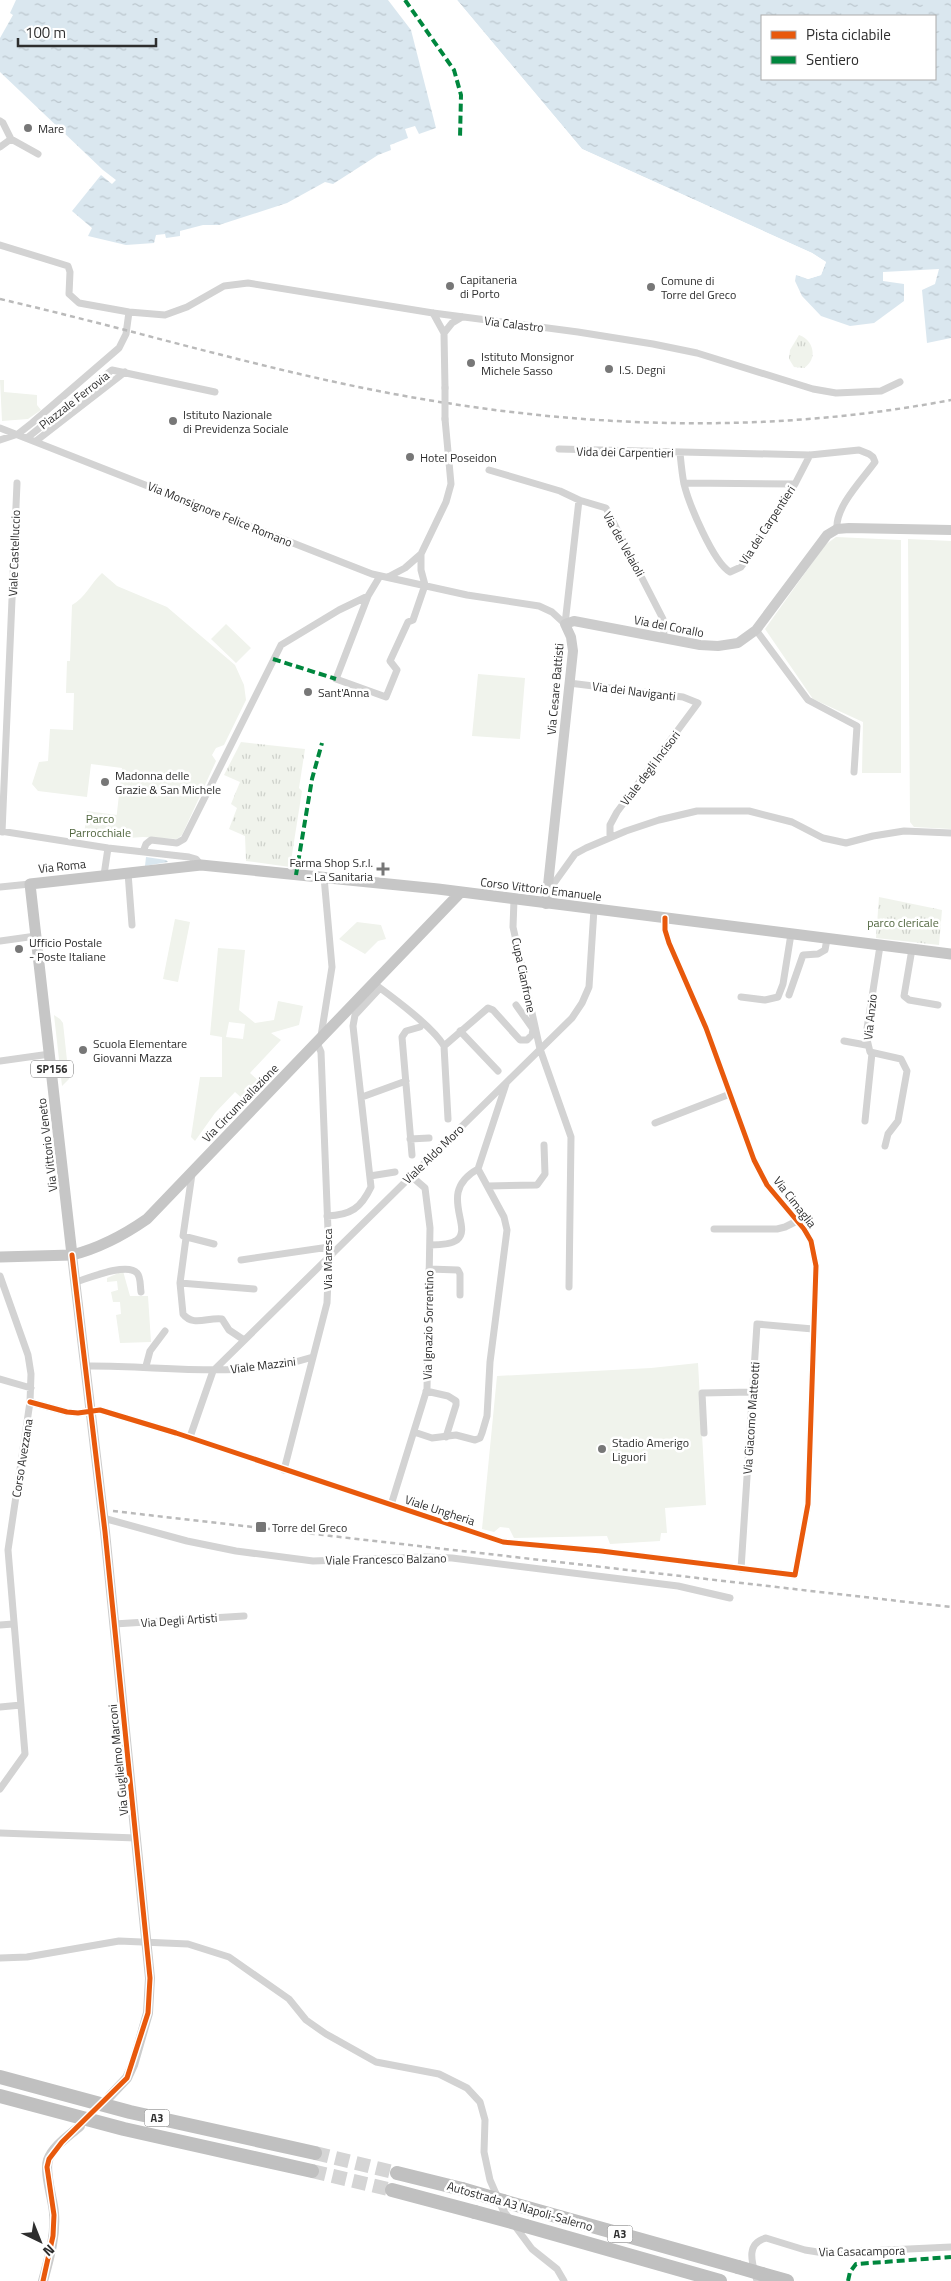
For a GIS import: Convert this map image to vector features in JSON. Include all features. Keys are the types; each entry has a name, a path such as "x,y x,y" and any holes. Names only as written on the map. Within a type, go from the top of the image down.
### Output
{"highway":[{"name":"A3","path":"0,2077 130,2112 315,2153"},
{"name":"A3","path":"0,2096 124,2129 312,2171"},
{"name":"Autostrada A3 Napoli-Salerno","path":"397,2173 462,2189 738,2267 760,2277 787,2281"},
{"name":"Autostrada A3 Napoli-Salerno","path":"392,2190 720,2281"}],"main road":[{"name":"Corso Vittorio Emanuele","path":"128,873 201,865 324,877 951,954"},
{"name":"Via Roma","path":"30,884 128,873"},
{"name":"Via Vittorio Veneto","path":"30,884 72,1255"},
{"name":"Via Circumvallazione","path":"0,1257 72,1255 90,1250 121,1236 147,1219 319,1042 377,986 460,893"}],"street":[{"path":"0,121 3,123 11,139 38,154"},
{"path":"0,147 11,139"},
{"name":"Via Calastro","path":"0,245 68,266 70,272 69,294 79,303 129,316 165,315 187,307 224,286 248,282 433,313 578,332 661,346 697,353 813,389 836,393 881,391 900,382"},
{"path":"388,577 405,568 421,554 446,502 451,484 445,419 444,333 433,313"},
{"path":"0,440 18,434 119,348 126,334 129,316"},
{"path":"444,333 452,323 462,317"},
{"name":"Piazzale Ferrovia","path":"27,438 109,371 115,370 216,392"},
{"name":"Piazzale Ferrovia","path":"36,441 125,372"},
{"name":"Via Monsignore Felice Romano","path":"0,428 380,576 425,585"},
{"name":"Vida dei Carpentieri","path":"559,449 680,453"},
{"path":"680,453 810,455 859,450 873,457 875,462 841,509 836,520 836,529 951,530"},
{"name":"Via dei Carpentieri","path":"680,453 684,483 702,530 724,568 730,572 741,567 795,484 810,455"},
{"name":"Via dei Velaioli","path":"489,470 560,491 579,500 606,508 663,619 664,637"},
{"name":"Viale Castelluccio","path":"1,832 17,483"},
{"path":"684,483 795,484"},
{"path":"565,624 579,500"},
{"name":"Via del Corallo","path":"565,624 574,621 664,637 700,646 727,646 738,643 756,630 819,544 836,529"},
{"path":"380,576 368,596 336,679 386,697 398,670 390,660 408,622 413,620 425,585 421,570 421,554"},
{"path":"425,585 467,595 539,606 552,612 565,624"},
{"path":"143,852 146,844 151,840 177,843 184,839 281,645 339,610 368,596"},
{"name":"Via Cesare Battisti","path":"546,904 573,651 571,637 565,624"},
{"path":"756,630 808,700 857,726 854,772"},
{"name":"Via dei Naviganti","path":"569,683 683,697 698,703"},
{"name":"Viale degli Incisori","path":"610,836 610,825 617,812 698,703"},
{"path":"547,890 575,854 610,836 659,820 697,811 749,811 792,822 823,838 846,843 904,831 951,833"},
{"path":"1,832 108,848 189,857 196,859 201,865"},
{"path":"104,875 108,848"},
{"path":"128,873 132,924"},
{"name":"Via Maresca","path":"284,1470 327,1302 329,1247 321,1052 319,1042 332,966 324,877"},
{"name":"Via Roma","path":"0,887 30,884"},
{"name":"Cupa Cianfrone","path":"514,900 513,927 540,1049 571,1137 569,1287"},
{"name":"Viale Aldo Moro","path":"213,1371 572,1018 582,1003 589,987 594,909"},
{"name":"Via Cimaglia","path":"666,918 665,930 669,944 706,1028 754,1160 768,1185 811,1241 816,1266 808,1504 795,1575"},
{"path":"740,996 765,1000 778,997 783,984 791,934"},
{"path":"0,940 36,936"},
{"path":"789,995 800,959 805,953 822,952 825,950 827,939"},
{"name":"Via Anzio","path":"880,946 867,1026 866,1045 872,1053 901,1059 907,1071 898,1121 888,1134 885,1146"},
{"path":"912,949 904,996 909,1000 938,1005"},
{"path":"327,1216 342,1215 363,1202 371,1187 362,1097 354,1046 354,1019 377,986 424,1024 444,1046 448,1119"},
{"path":"444,1046 485,1009 491,1008 520,1040 526,1040 532,1035 533,1029 516,1005"},
{"path":"412,1155 403,1034 420,1027"},
{"path":"460,1031 498,1071"},
{"path":"844,1041 866,1045"},
{"path":"865,1122 872,1053"},
{"path":"0,1061 50,1054"},
{"path":"362,1097 406,1081"},
{"path":"430,1245 456,1241 460,1236 462,1229 456,1205 457,1190 466,1178 478,1169 506,1082"},
{"path":"655,1123 730,1094"},
{"path":"410,1139 429,1138"},
{"path":"488,1186 537,1185 545,1174 544,1145"},
{"path":"414,1432 432,1438 456,1435 475,1440 480,1438 487,1416 492,1352 506,1230 504,1217 478,1169"},
{"path":"370,1176 395,1172"},
{"path":"192,1173 182,1230 183,1236 214,1244"},
{"name":"Via Ignazio Sorrentino","path":"391,1505 426,1391 430,1245 425,1188 411,1176"},
{"path":"714,1229 777,1229 785,1228 797,1221"},
{"path":"186,1238 180,1282 180,1304 186,1318 199,1322 222,1319 229,1330 244,1340"},
{"path":"241,1260 329,1247"},
{"name":"SP156","path":"72,1255 90,1411"},
{"path":"76,1282 112,1271 130,1269 138,1273 140,1277 141,1292"},
{"path":"429,1269 458,1270 460,1274 460,1295"},
{"name":"Corso Avezzana","path":"0,1276 28,1355 31,1388 8,1550 25,1754 0,1789"},
{"path":"180,1282 254,1289"},
{"name":"Via Giacomo Matteotti","path":"741,1569 757,1324 813,1329"},
{"path":"146,1366 150,1351 165,1331"},
{"name":"Viale Mazzini","path":"86,1366 146,1366 213,1371 255,1368 313,1357"},
{"path":"190,1437 213,1371"},
{"path":"0,1379 31,1388"},
{"path":"426,1391 448,1396 456,1401 446,1437"},
{"path":"704,1433 702,1393 752,1392"},
{"name":"Viale Ungheria","path":"30,1402 67,1412 100,1410 190,1437 503,1542 601,1551 795,1575"},
{"name":"Via Guglielmo Marconi","path":"90,1411 148,1942 150,1978 148,2013 127,2078 110,2096"},
{"name":"Viale Francesco Balzano","path":"103,1518 187,1541 236,1551 313,1561 424,1557 452,1558 678,1586 730,1598"},
{"name":"Via Degli Artisti","path":"114,1624 244,1616"},
{"path":"0,1625 14,1624"},
{"path":"0,1707 21,1705"},
{"path":"0,1833 136,1838"},
{"path":"0,1958 27,1957 119,1941 188,1944 229,1957 289,1999 306,2020 334,2039 376,2062 439,2074 467,2088 480,2102 485,2120 484,2152 490,2180 502,2210 532,2249 558,2269 564,2281"},
{"path":"43,2281 49,2260 54,2222 47,2168 49,2159 54,2151 80,2126"},
{"name":"Via Casacampora","path":"760,2277 752,2258 752,2249 757,2242 766,2238 812,2252 824,2253 951,2247"}],"green space":[{"path":"799,335 804,337 811,345 813,355 804,368 794,367 789,359 790,350"},
{"path":"0,380 4,380 4,392 37,395 37,405 41,410 28,419 2,421"},
{"path":"836,537 901,540 901,773 862,773 863,722 813,699 765,629 825,545"},
{"path":"908,539 951,541 951,829 914,827 910,822"},
{"path":"102,573 117,586 167,607 235,665 244,685 246,700 224,745 216,748 212,755 216,761 182,835 177,839 143,837 114,839 122,768 91,764 87,797 38,791 32,784 39,762 48,761 50,729 73,730 74,693 66,693 67,661 70,661 72,605 81,598"},
{"path":"226,624 251,648 236,663 211,639"},
{"path":"478,674 525,678 520,739 472,736"},
{"path":"241,742 305,749 299,788 302,791 290,867 246,861 245,836 229,829 237,808 231,804 240,782 224,775"},
{"name":"Parco Parrocchiale","path":"87,811 117,815 114,839 84,835"},
{"name":"parco clericale","path":"879,897 942,910 939,945 876,938"},
{"path":"175,919 190,922 178,982 163,979"},
{"path":"357,922 381,925 386,939 378,941 365,954 339,939"},
{"path":"218,948 245,950 239,1010 255,1023 274,1020 278,1001 303,1006 299,1025 271,1033 281,1040 250,1073 260,1082 244,1100 235,1092 215,1113 195,1141 191,1137 200,1077 222,1077 222,1037 210,1035","holes":["229,1022 245,1024 243,1039 226,1037"]},
{"path":"54,1015 63,1023 69,1079 62,1086"},
{"path":"123,1271 130,1296 148,1296 151,1342 120,1343 116,1315 121,1314 120,1302 113,1302 111,1292 118,1290 117,1281 107,1282 107,1278"},
{"name":"Stadio Amerigo Liguori","path":"698,1363 706,1505 665,1508 667,1533 661,1533 660,1541 610,1544 607,1536 514,1538 509,1528 500,1527 494,1532 482,1529 497,1376 651,1368"}],"water":[{"path":"16,0 388,0 411,30 436,128 419,134 415,126 405,129 408,138 390,145 391,150 378,155 333,184 325,182 287,203 219,225 203,225 180,231 180,236 166,238 165,234 156,235 154,243 126,245 88,236 92,228 72,211 101,175 112,184 116,180 103,170 0,72 0,38 13,15 10,13"},
{"path":"457,0 951,0 951,338 927,343 922,290 935,284 939,269 883,272 883,281 904,284 904,301 874,323 850,326 821,316 802,296 795,281 796,275 808,279 821,275 826,262 812,253 582,149"},
{"path":"146,857 166,860 168,862 145,866"}],"pier":[{"path":"454,0 457,0 582,149 812,253 826,262 821,275 808,279 794,273 808,276 819,273 823,263 811,255 580,151"}],"tunnel":[{"path":"315,2153 397,2173"},
{"path":"312,2171 392,2190"}],"railway":[{"path":"0,299 349,385 498,410 574,418 649,422 725,423 800,420 876,412 951,400"},
{"path":"113,1511 951,1607"}],"marked path":[{"path":"405,0 454,70 461,95 460,138"},
{"path":"273,659 336,679"},
{"path":"296,875 312,779 322,743"},
{"path":"848,2281 850,2272 856,2264 951,2257"}],"cycle path":[{"path":"30,1402 67,1412 78,1413 100,1410 176,1433 503,1542 601,1551 795,1575 808,1504 816,1266 811,1241 804,1229 767,1185 754,1160 706,1028 669,943 665,930 665,918"},
{"path":"43,2281 53,2236 54,2215 47,2167 49,2159 62,2142 127,2078 148,2013 150,1978 105,1532 72,1255"}],"place":[{"name":"Mare","path":"28,128"},
{"name":"Capitaneria di Porto","path":"450,286"},
{"name":"Comune di Torre del Greco","path":"651,287"},
{"name":"Istituto Monsignor Michele Sasso","path":"471,363"},
{"name":"I.S. Degni","path":"609,369"},
{"name":"Istituto Nazionale di Previdenza Sociale","path":"173,421"},
{"name":"Hotel Poseidon","path":"410,457"},
{"name":"Sant'Anna","path":"308,692"},
{"name":"Madonna delle Grazie & San Michele","path":"105,782"},
{"name":"Farma Shop S.r.l. - La Sanitaria","path":"383,869"},
{"name":"Ufficio Postale - Poste Italiane","path":"19,949"},
{"name":"Scuola Elementare Giovanni Mazza","path":"83,1050"},
{"name":"Stadio Amerigo Liguori","path":"602,1449"},
{"name":"Torre del Greco","path":"261,1527"}]}
